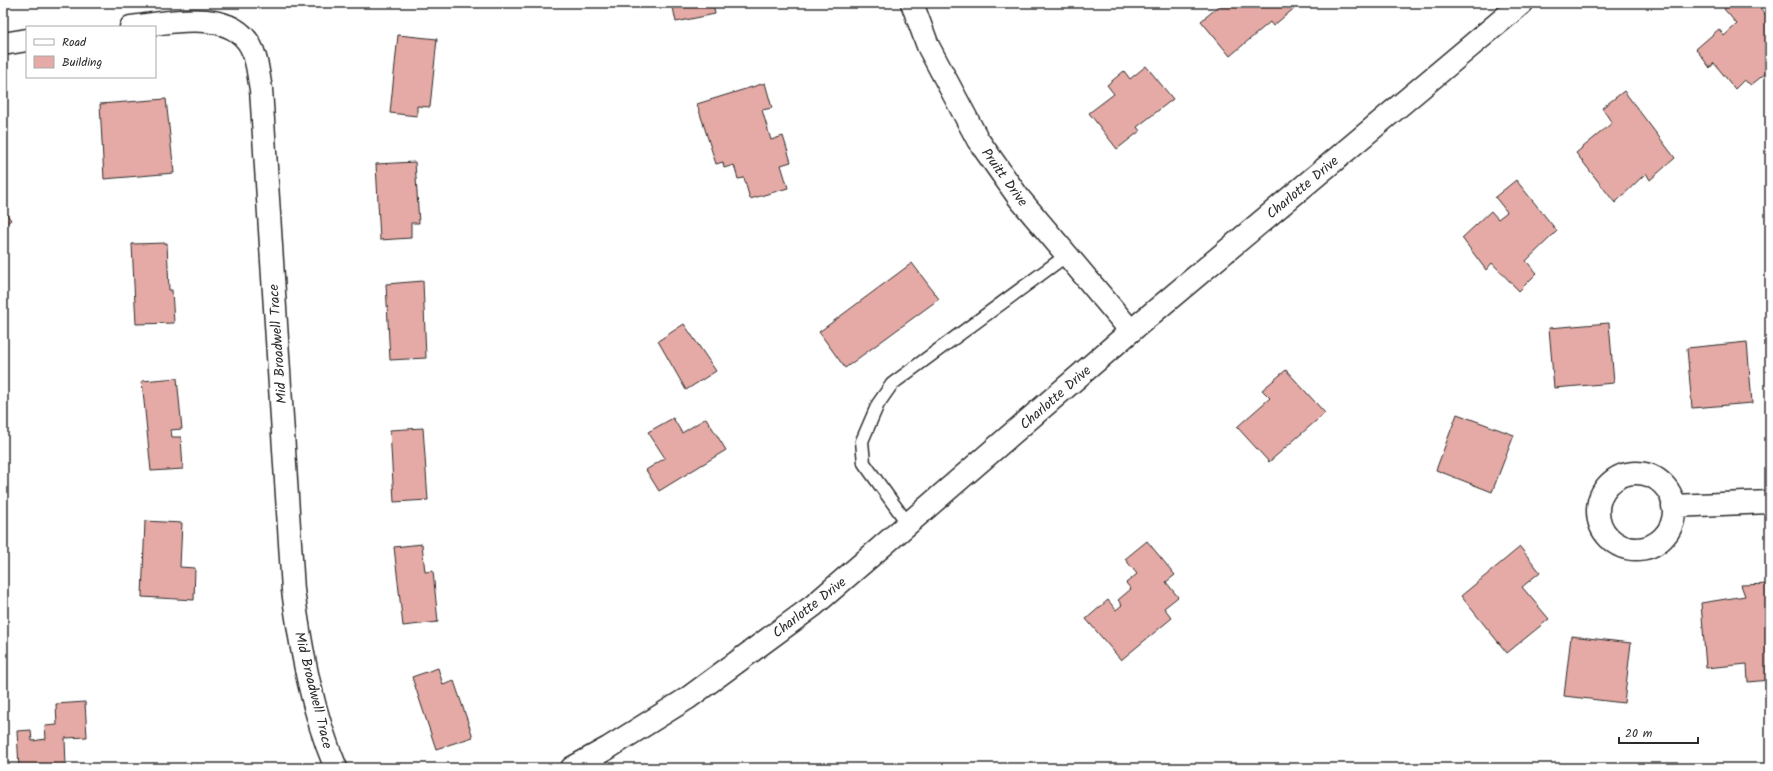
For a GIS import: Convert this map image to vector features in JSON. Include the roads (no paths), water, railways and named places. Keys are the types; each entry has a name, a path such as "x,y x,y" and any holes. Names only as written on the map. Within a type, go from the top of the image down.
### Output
{"street":[{"name":"Pruitt Drive","path":"912,3 928,46 978,140 1019,198 1131,331"},
{"name":"Charlotte Drive","path":"572,768 608,748 688,698 813,606 1131,331 1522,3"},
{"name":"Mid Broadwell Trace","path":"139,26 192,19 218,23 232,28 242,34 251,46 256,59 261,97 293,590 301,647 326,744 336,768"},
{"path":"3,44 26,40"},
{"path":"1673,506 1770,502"}],"lane":[{"path":"908,524 864,463 862,441 878,404 892,384 1067,255"}]}
